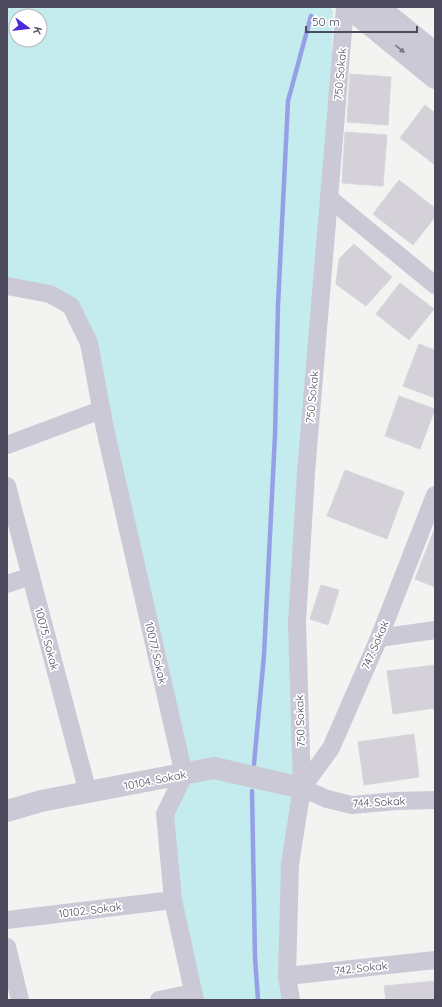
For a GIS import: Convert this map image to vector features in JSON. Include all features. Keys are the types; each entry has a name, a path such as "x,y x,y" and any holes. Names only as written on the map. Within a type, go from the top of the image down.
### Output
{"street":[{"path":"347,7 435,78"},
{"name":"750 Sokak","path":"291,1000 287,976 290,864 302,788 297,622 306,473 347,7"},
{"path":"378,7 435,53"},
{"path":"329,198 435,285"},
{"name":"10077. Sokak","path":"7,286 50,294 71,306 89,343 102,410 184,775"},
{"path":"7,445 102,410"},
{"name":"10075. Sokak","path":"7,486 88,793"},
{"name":"747. Sokak","path":"302,788 331,748 379,638 435,496"},
{"path":"7,584 31,576"},
{"path":"379,638 435,630"},
{"name":"10104. Sokak","path":"7,811 41,801 184,775 214,768 302,788"},
{"path":"159,1000 194,996 173,900 165,814 184,775"},
{"name":"744. Sokak","path":"302,788 327,799 352,805 396,801 435,800"},
{"name":"10102. Sokak","path":"7,920 173,900"},
{"path":"7,947 20,1000"},
{"name":"742. Sokak","path":"287,976 435,960"}],"shaded area":[{"path":"7,7 329,7 333,10 329,198 306,473 291,1000 195,1000 165,814 184,775 71,306 7,283"}],"building":[{"path":"350,74 391,77 388,125 347,122"},
{"path":"425,105 435,113 435,165 400,138"},
{"path":"345,132 387,135 383,186 342,183"},
{"path":"399,180 435,208 435,217 413,245 373,214"},
{"path":"354,244 392,277 366,306 336,284 339,259"},
{"path":"400,283 434,309 409,340 376,314"},
{"path":"419,344 435,350 435,398 403,386"},
{"path":"399,396 435,409 420,449 385,436"},
{"path":"345,470 404,492 387,539 327,516"},
{"path":"435,530 435,587 415,579"},
{"path":"321,585 339,590 328,625 310,619"},
{"path":"435,665 435,708 393,714 387,671"},
{"path":"414,734 419,777 364,785 358,742"},
{"path":"435,981 435,1000 386,1000 384,986"}],"waterway":[{"path":"254,764 264,655 275,435 278,305 288,101 311,16"},
{"path":"252,791 255,957 258,1000"}]}
